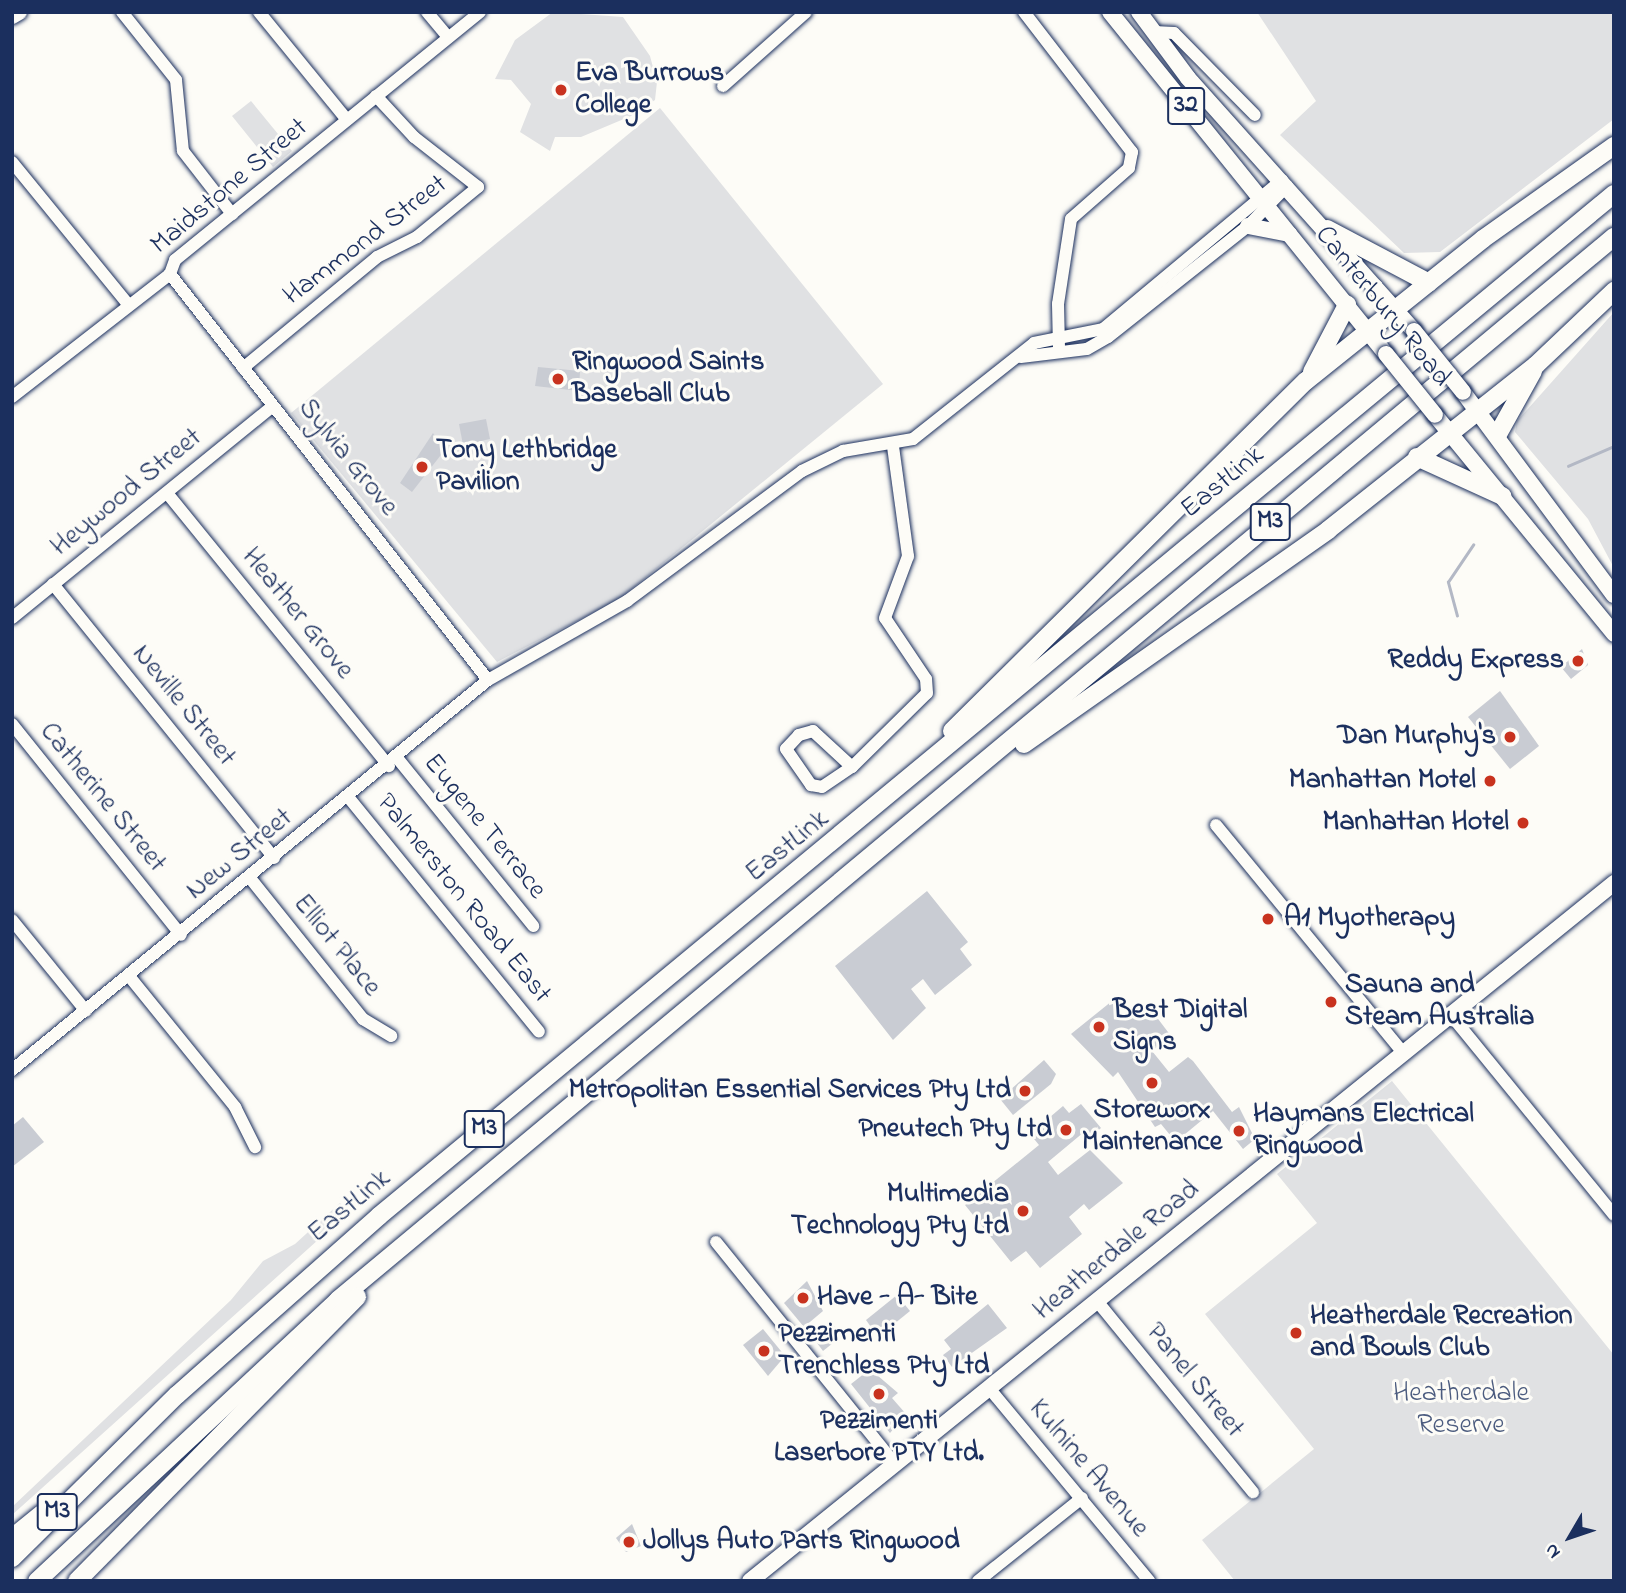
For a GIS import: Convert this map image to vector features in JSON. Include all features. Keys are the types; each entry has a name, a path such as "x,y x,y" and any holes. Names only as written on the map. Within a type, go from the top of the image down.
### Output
{"highway":[{"path":"880,806 1055,624 1306,381 1429,283 1614,146"},
{"name":"EastLink","path":"12,1558 102,1466 388,1208 880,806 1614,194"},
{"path":"1327,229 1429,283"},
{"name":"M3","path":"37,1581 247,1379 1614,237"},
{"path":"929,810 1248,590 1476,407 1536,365 1614,291"},
{"path":"1306,381 1347,305"},
{"path":"1498,434 1536,365"},
{"path":"1417,457 1502,496"},
{"path":"77,1581 418,1234"},
{"path":"12,1538 102,1466"},
{"path":"83,1581 111,1548"}],"main road":[{"path":"12,16 19,12"},
{"name":"Canterbury Road","path":"1110,12 1614,634"},
{"name":"Canterbury Road","path":"1139,12 1414,331 1498,434 1614,594"},
{"path":"1248,226 1289,234"},
{"name":"Heatherdale Road","path":"751,1581 1612,888"}],"street":[{"path":"122,12 176,80 183,151 232,214"},
{"path":"259,12 347,120"},
{"path":"427,12 447,37"},
{"name":"Maidstone Street","path":"12,397 127,303 170,274 175,260 480,12"},
{"path":"723,86 806,12"},
{"path":"1024,12 1128,139 1132,152 1129,167 1071,219 1060,344"},
{"path":"1154,32 1174,33 1255,114"},
{"name":"Hammond Street","path":"243,368 377,257 417,237 478,187 414,137 376,96"},
{"path":"12,162 127,303"},
{"path":"852,766 813,731 799,735 786,749 811,785 822,787 852,766 927,693 926,679 885,618 908,556 893,446 930,428 1011,361 1103,328 1265,203 1285,183"},
{"path":"1060,344 1087,349 1108,337 1248,226 1265,203"},
{"name":"Sylvia Grove","path":"170,274 487,676"},
{"name":"Heywood Street","path":"12,618 273,406"},
{"name":"New Street","path":"12,1070 393,762 487,676 627,601 802,471 843,451 893,446"},
{"name":"Heather Grove","path":"167,493 393,762"},
{"name":"Neville Street","path":"53,584 274,858"},
{"name":"Catherine Street","path":"12,724 181,935"},
{"name":"Eugene Terrace","path":"393,762 533,926"},
{"name":"Palmerston Road East","path":"349,798 539,1032"},
{"path":"1216,825 1403,1054"},
{"name":"Elliot Place","path":"250,878 363,1019 391,1035"},
{"path":"12,920 86,1011"},
{"path":"130,976 235,1107 255,1147"},
{"path":"1451,1015 1614,1215"},
{"path":"716,1242 895,1464"},
{"name":"Panel Street","path":"1097,1301 1253,1492"},
{"name":"Kulnine Avenue","path":"989,1388 1149,1581"},
{"path":"978,1581 1082,1498"}],"green space":[{"path":"553,12 623,17 650,56 657,82 655,100 631,116 581,137 555,137 550,151 520,132 531,104 511,80 495,79 515,40"},
{"path":"1257,12 1614,12 1614,119 1440,252 1404,253 1280,135 1316,101"},
{"path":"251,101 292,151 273,167 232,116"},
{"path":"660,108 883,384 618,600 497,662 291,413"},
{"path":"1614,312 1614,568 1588,519 1515,432 1517,421"},
{"name":"Heatherdale Reserve","path":"1392,1081 1614,1355 1613,1581 1235,1581 1202,1540 1314,1449 1205,1314 1317,1223 1277,1174"},
{"path":"340,1203 348,1213 12,1515 12,1507 231,1300 263,1261 295,1244"}],"building":[{"name":"Ringwood Saints Baseball Club","path":"538,367 580,371 579,391 535,386"},
{"path":"486,419 490,439 463,445 459,424"},
{"name":"Tony Lethbridge Pavilion","path":"433,433 444,451 412,492 400,483"},
{"name":"Reddy Express","path":"1582,649 1588,665 1571,679 1561,667"},
{"name":"Dan Murphy's","path":"1500,691 1539,746 1510,769 1468,717"},
{"path":"927,891 968,942 960,949 972,965 935,995 923,979 911,989 926,1008 893,1040 835,966"},
{"path":"1112,1001 1126,1019 1146,1003 1171,1036 1152,1051 1169,1072 1188,1057 1193,1061 1232,1112 1239,1107 1255,1139 1243,1149 1213,1111 1167,1149 1162,1142 1170,1135 1161,1124 1155,1127 1118,1072 1113,1077 1071,1034"},
{"name":"Metropolitan Essential Services Pty Ltd","path":"1044,1060 1056,1074 1051,1084 1013,1115 1000,1099"},
{"name":"Multimedia Technology Pty Ltd","path":"1081,1104 1101,1128 1089,1138 1084,1132 1048,1162 1058,1175 1090,1150 1123,1183 1089,1210 1084,1204 1069,1217 1082,1234 1040,1268 1026,1251 1011,1262 965,1205 1039,1145 1030,1134 1063,1106 1069,1113"},
{"path":"23,1117 44,1142 12,1167 12,1126"},
{"path":"807,1281 823,1311 804,1327 784,1303"},
{"path":"897,1295 910,1311 878,1337 866,1320"},
{"path":"988,1304 1007,1328 952,1367 943,1355 951,1349 944,1340"},
{"path":"832,1324 843,1335 823,1351 814,1339"},
{"name":"Pezzimenti Trenchless Pty Ltd","path":"763,1329 785,1356 768,1376 743,1345"},
{"path":"870,1369 898,1393 892,1398 906,1414 890,1433 851,1384"},
{"name":"Jollys Auto Parts Ringwood","path":"632,1524 641,1546 626,1552 616,1538"}],"waterway":[{"path":"1568,466 1614,446"},
{"path":"1457,616 1448,582 1473,545"}],"place":[{"name":"Eva Burrows College","path":"561,90"},
{"name":"Ringwood Saints Baseball Club","path":"558,379"},
{"name":"Tony Lethbridge Pavilion","path":"422,467"},
{"name":"Reddy Express","path":"1578,661"},
{"name":"Dan Murphy's","path":"1510,737"},
{"name":"Manhattan Motel","path":"1490,781"},
{"name":"Manhattan Hotel","path":"1523,823"},
{"name":"A1 Myotherapy","path":"1268,919"},
{"name":"Sauna and Steam Australia","path":"1331,1002"},
{"name":"Best Digital Signs","path":"1099,1027"},
{"name":"Storeworx Maintenance","path":"1152,1083"},
{"name":"Metropolitan Essential Services Pty Ltd","path":"1025,1091"},
{"name":"Pneutech Pty Ltd","path":"1066,1130"},
{"name":"Haymans Electrical Ringwood","path":"1239,1131"},
{"name":"Multimedia Technology Pty Ltd","path":"1023,1211"},
{"name":"Have - A- Bite","path":"803,1298"},
{"name":"Heatherdale Recreation and Bowls Club","path":"1296,1333"},
{"name":"Pezzimenti Trenchless Pty Ltd","path":"764,1351"},
{"name":"Pezzimenti Laserbore PTY Ltd.","path":"879,1394"},
{"name":"Jollys Auto Parts Ringwood","path":"629,1542"}]}
